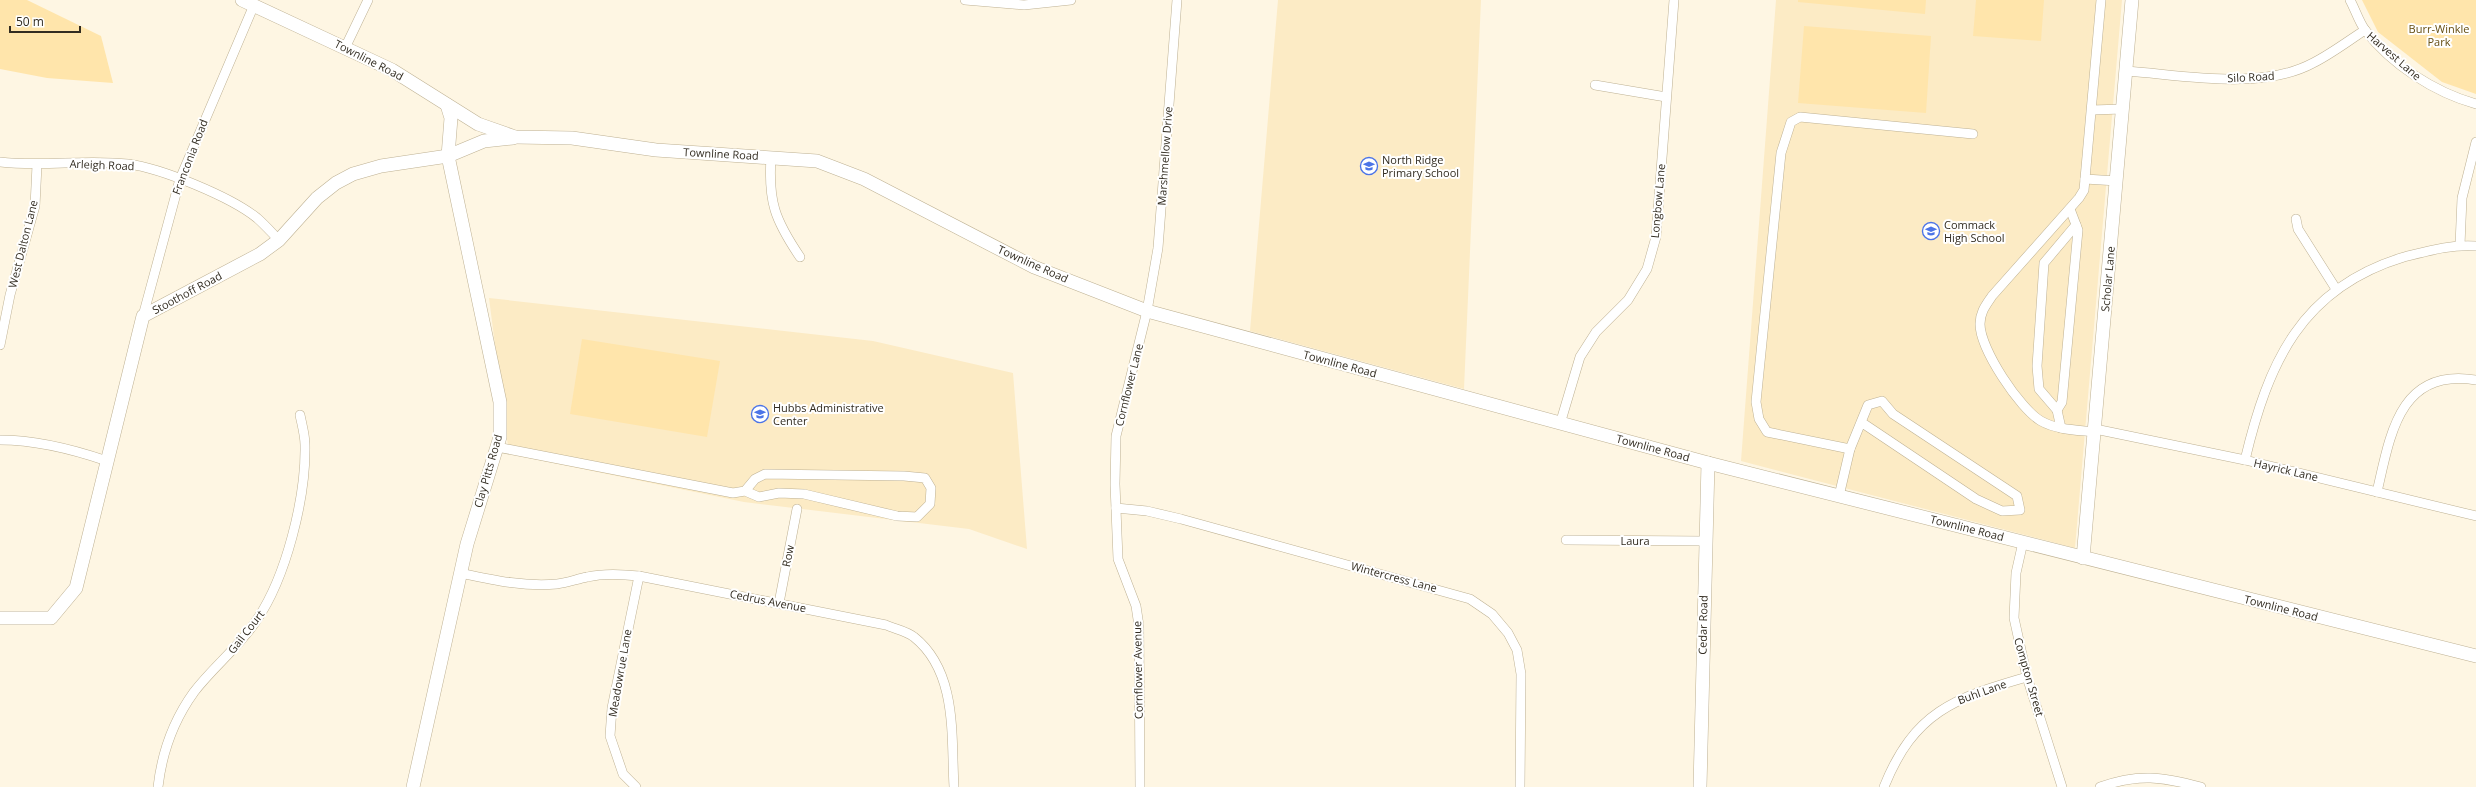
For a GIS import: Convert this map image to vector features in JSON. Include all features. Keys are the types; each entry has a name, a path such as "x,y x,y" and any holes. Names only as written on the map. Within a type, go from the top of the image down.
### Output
{"street":[{"path":"345,48 368,0"},
{"path":"965,0 1024,5 1071,0"},
{"name":"Marshmellow Drive","path":"1147,311 1158,248 1176,0"},
{"name":"Longbow Lane","path":"1560,424 1580,357 1596,332 1628,300 1647,269 1656,237 1674,0"},
{"name":"Hayrick Lane","path":"2101,0 2092,110 2085,162 2085,180 2082,194 1992,296 1981,313 1980,325 1983,338 1996,366 2021,402 2040,420 2061,428 2095,430 2245,460 2476,516"},
{"name":"Scholar Lane","path":"2083,558 2132,0"},
{"name":"Harvest Lane","path":"2350,0 2365,30 2415,76 2450,96 2476,104"},
{"name":"Townline Road","path":"248,3 392,70 478,124 515,137 572,138 656,150 817,161 864,179 1034,267 1147,311 1708,463 2476,656"},
{"name":"Franconia Road","path":"143,316 180,179 248,3"},
{"name":"Silo Road","path":"2126,71 2234,79 2277,76 2313,64 2365,30"},
{"path":"1595,85 1666,97"},
{"name":"Clay Pitts Road","path":"414,787 460,573 500,437 500,402 448,156 451,118 447,105"},
{"path":"2092,110 2123,109"},
{"path":"1850,449 1767,432 1759,419 1756,395 1781,153 1791,122 1800,117 1973,134"},
{"name":"Stoothoff Road","path":"0,618 52,618 76,588 143,316 260,254 279,240 317,198 336,183 354,174 381,166 448,156 484,141 515,137"},
{"path":"2460,245 2462,198 2476,142"},
{"path":"771,157 769,186 774,212 800,257"},
{"name":"Arleigh Road","path":"0,162 37,165 84,162 128,164 153,168 230,202 257,218 279,240"},
{"name":"West Dalton Lane","path":"0,346 10,295 35,206 37,165"},
{"path":"2085,180 2116,181"},
{"path":"2057,410 2062,402 2078,230 2070,209"},
{"path":"2296,219 2298,229 2336,289"},
{"path":"2061,428 2057,410 2039,389 2037,366 2044,263 2076,225"},
{"path":"2245,460 2256,416 2276,364 2291,338 2311,313 2336,289 2381,264 2422,252 2460,245 2476,246"},
{"name":"Cornflower Lane","path":"1116,508 1116,436 1147,311"},
{"path":"2377,492 2389,440 2396,418 2408,400 2428,386 2449,379 2476,380"},
{"path":"1839,496 1850,449 1861,422 1868,405 1882,400 1893,414 2017,496 2020,510 2002,511 1976,499 1861,422"},
{"name":"Gail Court","path":"158,787 161,765 169,735 181,712 195,692 256,622 271,597 282,568 301,500 305,445 300,415"},
{"path":"0,440 49,444 75,450 107,461"},
{"path":"497,447 733,493 745,491 759,497 779,493 804,494 897,516 917,517 930,504 931,488 925,478 904,476 765,474 754,479 745,491"},
{"name":"Cedar Road","path":"1700,787 1708,463"},
{"name":"Cornflower Avenue","path":"1116,508 1118,559 1136,606 1139,626 1140,787"},
{"name":"Wintercress Lane","path":"1116,508 1147,511 1181,519 1470,599 1492,614 1508,632 1517,650 1521,674 1520,787"},
{"name":"Row","path":"779,603 797,509"},
{"name":"Laura","path":"1566,540 1705,541"},
{"name":"Compton Street","path":"2023,542 2016,573 2014,618 2027,677 2062,787"},
{"name":"Cedrus Avenue","path":"460,573 499,581 535,585 559,584 588,576 615,574 639,576 886,625 914,636 930,653 943,674 948,700 954,787"},
{"name":"Meadowrue Lane","path":"636,787 623,774 610,736 612,708 639,576"},
{"name":"Buhl Lane","path":"1884,787 1893,764 1911,736 1930,718 1950,704 1975,692 2027,677"},
{"path":"2100,787 2114,782 2147,777 2165,778 2201,787"}],"shaded area":[{"name":"North Ridge Primary School","path":"1278,0 1481,0 1464,389 1250,331"},
{"name":"Commack High School","path":"1776,0 2122,0 2075,548 1741,461"},
{"name":"Hubbs Administrative Center","path":"489,298 873,341 1013,373 1027,549 969,529 744,502 509,454"}],"green space":[{"path":"0,0 27,0 101,36 113,83 47,78 0,69"},
{"path":"1798,0 1926,0 1925,14 1798,2"},
{"path":"1976,0 2044,0 2041,41 1973,36"},
{"name":"Burr-Winkle Park","path":"2362,0 2476,0 2476,94 2442,82 2378,32"},
{"path":"1804,26 1931,36 1926,113 1798,103"},
{"path":"582,339 720,361 707,437 570,414"}],"place":[{"name":"North Ridge Primary School","path":"1369,166"},
{"name":"Commack High School","path":"1931,231"},
{"name":"Hubbs Administrative Center","path":"760,414"}]}
